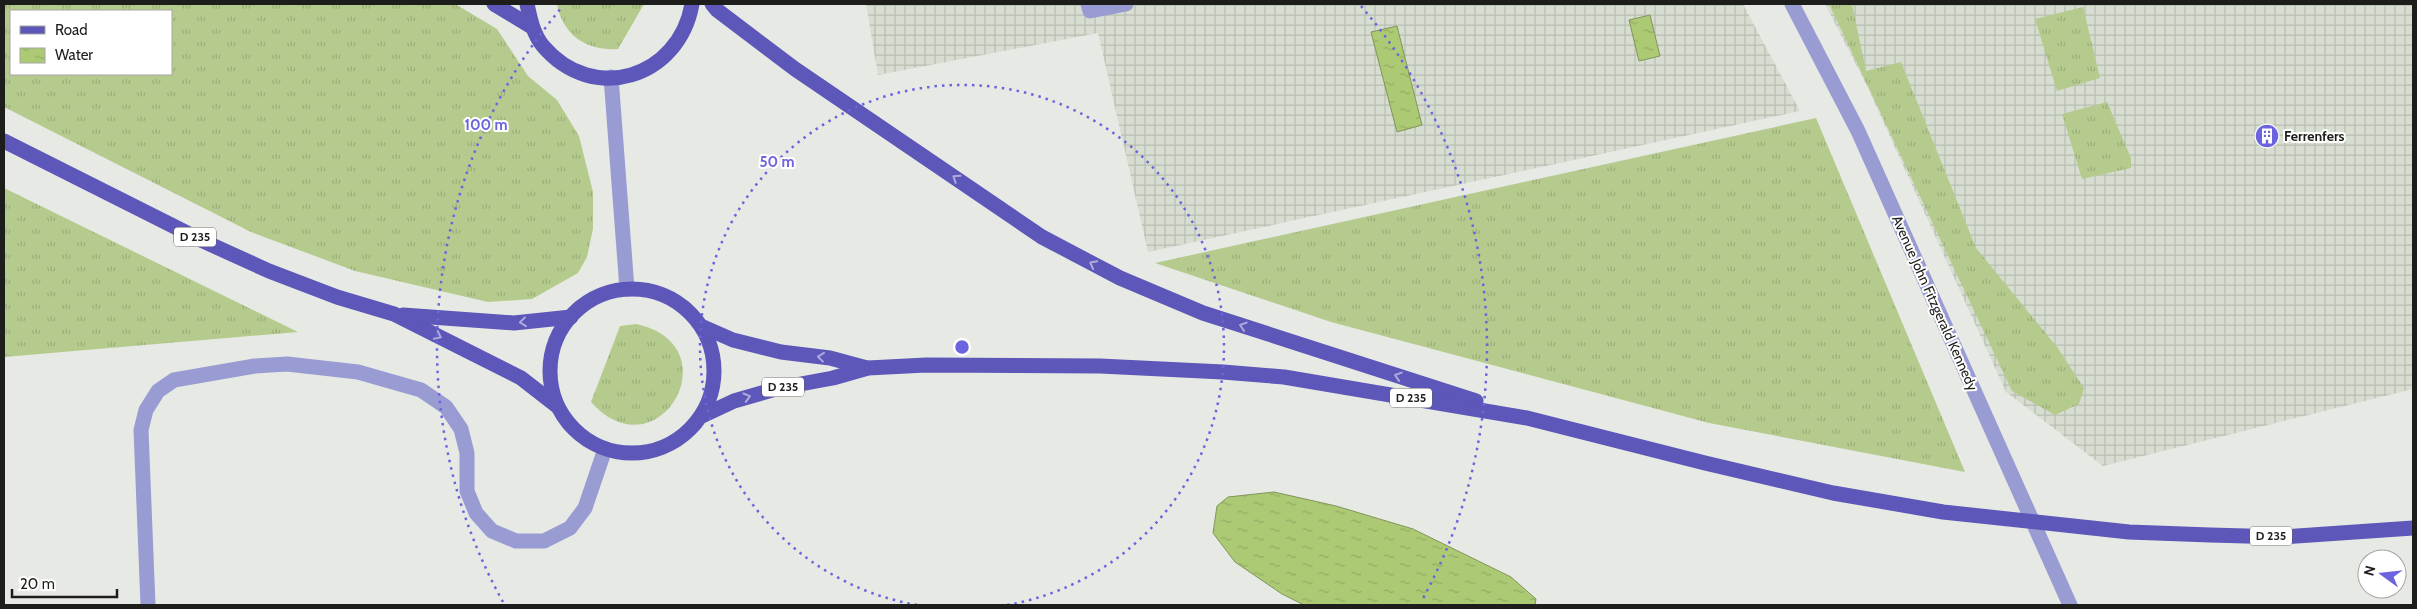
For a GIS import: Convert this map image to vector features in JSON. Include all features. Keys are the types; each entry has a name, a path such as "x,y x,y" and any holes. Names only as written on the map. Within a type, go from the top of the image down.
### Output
{"main road":[{"path":"494,4 532,27"},
{"path":"527,4 532,27 542,45 557,60 574,71 600,78 627,77 648,69 666,56 680,40 690,20 692,4"},
{"path":"712,4 795,69 1042,237 1120,278 1203,313 1527,418"},
{"name":"D 235","path":"4,141 203,241 269,271 337,297 394,314 521,378 557,406"},
{"path":"627,289 653,291 677,302 701,326 710,343 715,368 712,393 702,416 685,435 664,448 639,454 614,452 605,449 591,443 571,427 557,406 550,380 552,354 561,329 571,317 578,309 601,295 627,289"},
{"name":"D 235","path":"394,314 514,323 571,317"},
{"name":"D 235","path":"701,326 742,343 781,352 830,358 868,368"},
{"name":"D 235","path":"702,416 734,401 779,388 833,378 868,368 926,365 1100,366 1223,372 1284,377 1527,418 1833,493 1943,512 2129,532 2282,536 2413,528"}],"street":[{"path":"1088,4 1090,11 1126,4"},
{"name":"Avenue John Fitzgerald Kennedy","path":"1792,4 1858,131 2070,605"},
{"path":"611,77 627,289"},
{"path":"148,605 141,430 146,410 158,390 174,380 255,366 287,364 358,372 421,390 446,407 461,429 467,453 467,491 476,514 492,531 516,541 544,541 570,528 585,508 605,449"}],"shaded area":[{"path":"866,4 1743,4 1800,111 1148,252 1098,33 878,75"},
{"path":"1825,4 2413,4 2413,389 2103,466 2006,392 1867,86"}],"green space":[{"path":"4,4 457,5 497,29 528,76 557,100 579,136 593,192 593,229 587,257 578,273 532,299 488,302 355,271 251,232 4,107"},
{"path":"557,4 644,4 618,49 607,49 587,44 571,33 560,15"},
{"path":"1829,4 1852,4 1866,71 1901,62 1976,248 2057,347 2084,388 2079,404 2055,415 2012,391"},
{"path":"2083,7 2100,78 2057,91 2035,19"},
{"path":"2107,102 2131,158 2131,168 2082,179 2062,114"},
{"path":"1816,118 1965,472 1709,423 1331,322 1155,263"},
{"path":"4,188 298,332 4,357"},
{"path":"636,324 665,336 680,356 682,378 675,399 661,416 640,424 616,421 591,402 620,326"}],"water":[{"path":"1650,15 1660,56 1639,61 1629,20"},
{"path":"1397,26 1422,125 1397,132 1371,32"},
{"path":"1274,492 1336,506 1413,529 1511,577 1536,599 1535,605 1304,605 1282,594 1235,562 1213,533 1217,506 1228,497"}],"place":[{"name":"Ferrenfers","path":"2267,136"}]}
